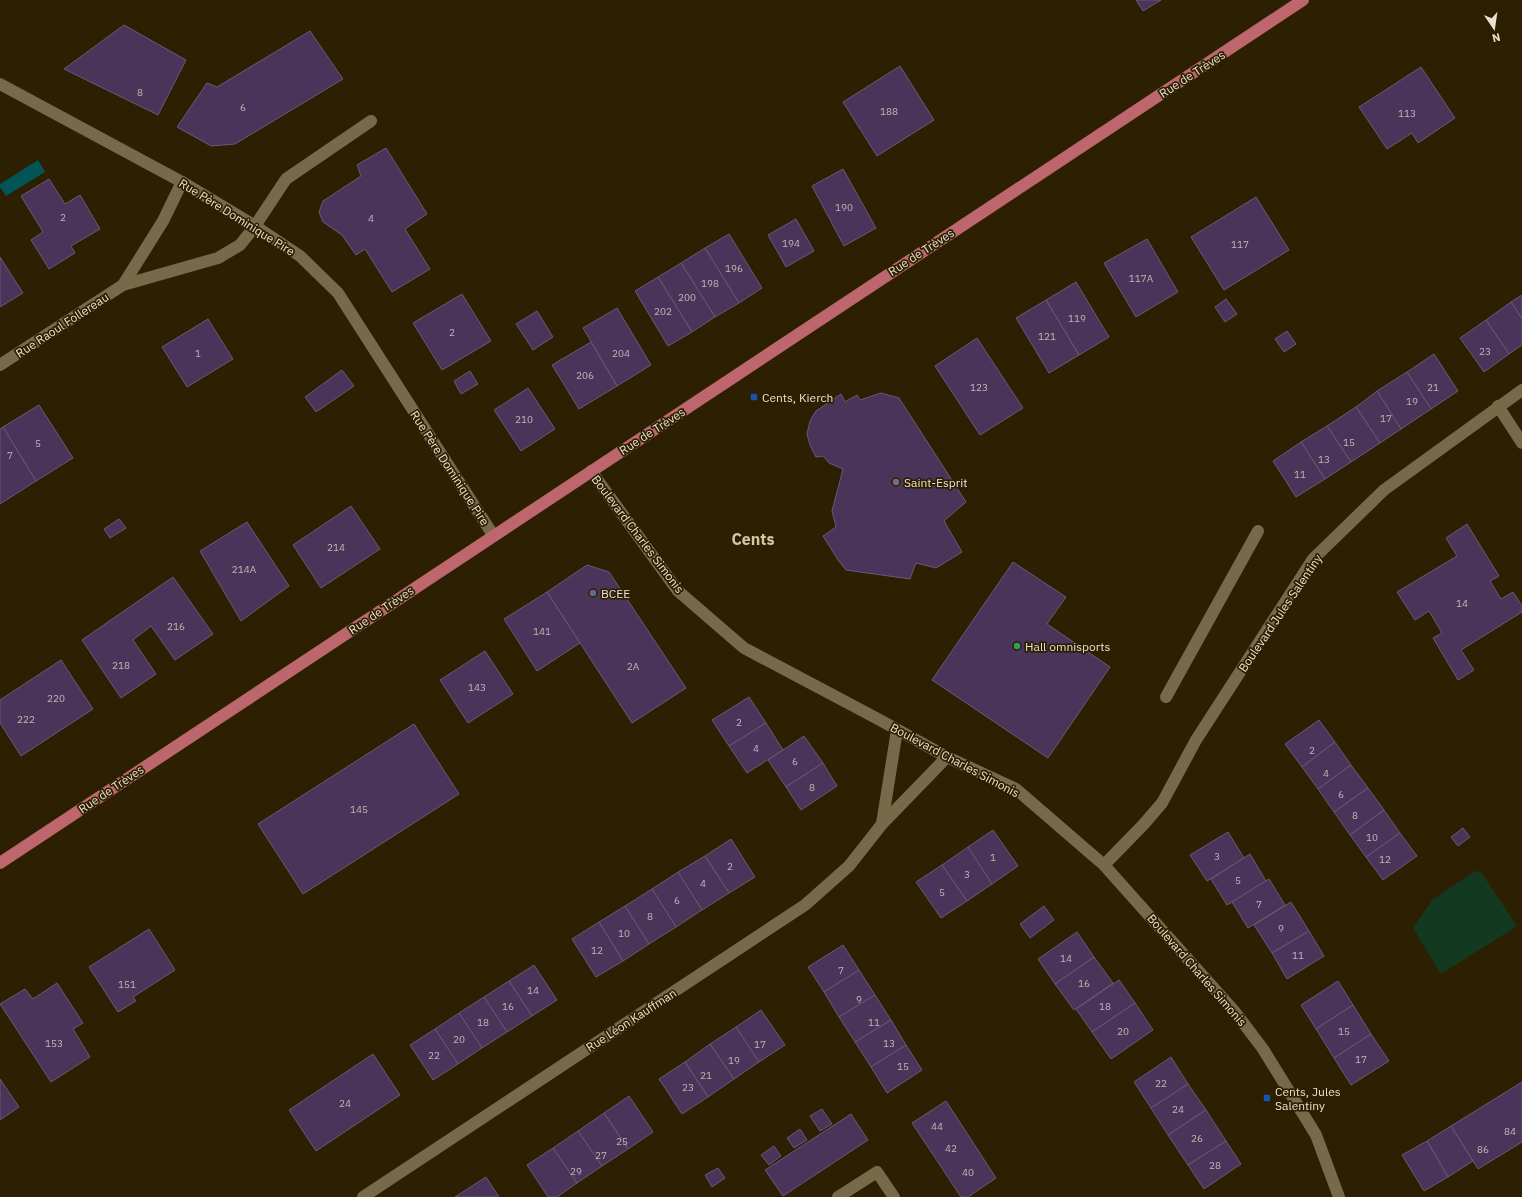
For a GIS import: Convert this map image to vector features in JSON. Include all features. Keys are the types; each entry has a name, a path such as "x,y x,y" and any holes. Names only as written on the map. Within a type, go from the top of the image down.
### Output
{"main road":[{"name":"Rue de Trèves","path":"0,863 1303,0"}],"street":[{"name":"Rue Père Dominique Pire","path":"0,84 182,182 255,226 300,256 338,293 494,535"},
{"name":"Rue Raoul Follereau","path":"0,365 123,284 218,258 240,245 255,226 286,179 371,121"},
{"name":"Rue Raoul Follereau","path":"123,284 163,221 182,182"},
{"name":"Boulevard Jules Salentiny","path":"1104,865 1162,803 1196,740 1313,559 1384,490 1522,390"},
{"path":"1498,406 1522,443"},
{"name":"Boulevard Charles Simonis","path":"591,471 678,590 744,648 947,757 1016,789 1104,865 1235,1012 1264,1049 1316,1135 1339,1197"},
{"path":"1166,697 1258,531"},
{"name":"Rue Léon Kauffman","path":"882,824 897,730"},
{"name":"Rue Léon Kauffman","path":"363,1197 806,905 849,866 882,824 947,757"},
{"path":"838,1197 877,1172 894,1197"}],"green space":[{"path":"1475,871 1481,872 1517,926 1441,974 1413,928 1433,899"}],"water":[{"path":"38,160 45,172 6,196 0,187 0,184"}],"building":[{"path":"1136,0 1161,0 1143,11"},
{"path":"124,25 186,60 158,115 64,69"},
{"path":"310,31 343,79 235,144 211,146 177,127 207,83 217,87"},
{"path":"900,66 934,120 877,156 843,102"},
{"path":"1421,67 1455,118 1418,143 1412,133 1387,149 1359,107"},
{"path":"386,148 427,214 405,229 430,269 392,292 365,249 356,255 342,235 323,222 319,212 323,201 361,176 357,165"},
{"path":"843,169 876,228 844,246 812,186"},
{"path":"49,179 65,204 80,195 100,229 71,246 75,253 49,269 31,240 43,232 21,196"},
{"path":"1256,197 1289,250 1224,290 1191,237"},
{"path":"796,219 814,251 786,267 768,235"},
{"path":"729,234 762,288 739,303 705,248"},
{"path":"1147,239 1178,292 1136,317 1104,263"},
{"path":"705,248 739,303 715,317 681,263"},
{"path":"0,257 23,293 0,307"},
{"path":"681,263 715,317 692,332 658,277"},
{"path":"658,277 692,332 668,346 635,291"},
{"path":"1076,282 1109,337 1079,355 1046,300"},
{"path":"462,294 491,341 442,370 413,323"},
{"path":"1522,295 1522,319 1511,302"},
{"path":"1226,299 1237,314 1225,322 1215,307"},
{"path":"1046,300 1079,355 1049,373 1016,318"},
{"path":"1511,302 1522,319 1522,345 1509,354 1486,320"},
{"path":"617,308 651,365 617,386 583,328"},
{"path":"537,311 553,337 533,350 516,324"},
{"path":"208,319 233,359 187,387 162,347"},
{"path":"1486,320 1509,354 1484,372 1460,338"},
{"path":"1287,331 1296,344 1284,352 1275,339"},
{"path":"977,338 1023,408 980,435 935,366"},
{"path":"591,342 617,386 579,409 552,365"},
{"path":"1434,354 1458,391 1431,409 1407,372"},
{"path":"342,370 354,386 316,412 305,397"},
{"path":"470,371 478,384 461,394 454,381"},
{"path":"1407,372 1431,409 1401,429 1377,391"},
{"path":"528,388 555,429 521,451 494,410"},
{"path":"1377,391 1401,429 1380,443 1356,407"},
{"name":"Saint-Esprit","path":"881,393 899,398 966,502 944,521 962,552 936,568 916,563 910,579 846,570 838,560 823,536 836,527 832,511 843,469 829,463 823,456 816,457 810,445 807,434 810,421 816,411 841,394 845,402 857,395 860,400"},
{"path":"39,405 73,458 36,481 3,427"},
{"path":"1356,407 1380,443 1351,462 1327,426"},
{"path":"1327,426 1351,462 1325,479 1301,442"},
{"path":"3,427 36,481 0,504 0,429"},
{"path":"1301,442 1325,479 1296,497 1273,461"},
{"path":"351,506 380,549 321,588 293,545"},
{"path":"119,519 126,528 110,538 104,529"},
{"path":"247,522 289,586 241,621 200,551"},
{"path":"1467,524 1499,576 1490,581 1501,599 1513,592 1522,606 1522,612 1461,650 1474,670 1458,680 1433,638 1442,633 1429,611 1415,620 1397,592 1457,556 1446,538"},
{"name":"Hall omnisports","path":"1013,562 1066,597 1047,624 1110,667 1048,758 932,680"},
{"path":"587,565 609,572 686,688 632,723 547,592"},
{"path":"173,577 213,634 175,660 151,626 133,640 156,674 121,698 82,640"},
{"path":"547,592 580,643 537,671 504,619"},
{"path":"485,651 513,694 468,723 440,680"},
{"path":"61,660 93,709 21,756 0,723 0,700"},
{"path":"749,697 766,723 729,746 712,720"},
{"path":"1319,720 1335,742 1302,767 1285,744"},
{"path":"766,723 783,750 747,773 729,746"},
{"path":"414,724 459,794 303,894 258,824"},
{"path":"804,736 823,763 786,787 768,760"},
{"path":"1335,742 1351,765 1318,789 1302,767"},
{"path":"823,763 837,786 801,810 786,787"},
{"path":"1351,765 1368,788 1334,812 1318,789"},
{"path":"1368,788 1384,810 1350,835 1334,812"},
{"path":"1384,810 1400,833 1366,857 1350,835"},
{"path":"1463,828 1470,837 1458,846 1451,837"},
{"path":"993,830 1018,866 992,884 968,847"},
{"path":"1228,832 1244,858 1207,881 1190,855"},
{"path":"1400,833 1417,856 1383,880 1366,857"},
{"path":"731,839 755,877 729,893 705,856"},
{"path":"968,847 992,884 967,901 942,865"},
{"path":"1250,854 1266,881 1227,905 1211,879"},
{"path":"705,856 729,893 702,910 678,872"},
{"path":"942,865 967,901 941,918 916,882"},
{"path":"678,872 702,910 676,927 652,889"},
{"path":"1269,879 1285,905 1248,928 1232,902"},
{"path":"652,889 676,927 649,944 625,906"},
{"path":"1291,902 1309,931 1272,953 1254,925"},
{"path":"625,906 649,944 623,961 599,922"},
{"path":"1044,906 1054,920 1030,938 1020,924"},
{"path":"599,922 623,961 596,977 572,939"},
{"path":"149,929 175,970 133,997 136,1001 118,1012 89,967"},
{"path":"1309,931 1324,956 1287,979 1272,953"},
{"path":"1077,932 1094,957 1055,984 1038,959"},
{"path":"843,945 859,970 824,992 808,967"},
{"path":"1094,957 1113,983 1074,1010 1055,984"},
{"path":"534,965 557,1000 532,1016 509,981"},
{"path":"859,970 875,995 839,1017 824,992"},
{"path":"1119,980 1135,1003 1092,1032 1076,1009"},
{"path":"509,981 532,1016 507,1032 484,997"},
{"path":"1338,981 1353,1005 1316,1029 1301,1005"},
{"path":"57,983 83,1023 73,1029 90,1057 51,1082 0,1004 25,989 33,999"},
{"path":"875,995 891,1020 855,1042 839,1017"},
{"path":"484,997 507,1032 482,1048 459,1013"},
{"path":"1135,1003 1153,1030 1111,1059 1092,1032"},
{"path":"1353,1005 1371,1034 1334,1058 1316,1029"},
{"path":"761,1010 785,1045 759,1062 736,1027"},
{"path":"459,1013 482,1048 458,1064 435,1029"},
{"path":"891,1020 906,1045 871,1067 855,1042"},
{"path":"736,1027 759,1062 734,1079 710,1044"},
{"path":"435,1029 458,1064 433,1080 410,1045"},
{"path":"1371,1034 1389,1061 1351,1085 1334,1058"},
{"path":"710,1044 734,1079 708,1097 685,1062"},
{"path":"906,1045 922,1070 887,1093 871,1067"},
{"path":"373,1054 400,1095 316,1151 289,1110"},
{"path":"1171,1057 1188,1084 1151,1108 1134,1082"},
{"path":"685,1062 708,1097 682,1114 659,1079"},
{"path":"0,1079 19,1107 0,1120"},
{"path":"1522,1082 1522,1142 1478,1169 1451,1126"},
{"path":"1188,1084 1206,1110 1168,1135 1151,1108"},
{"path":"629,1096 653,1132 628,1149 604,1113"},
{"path":"946,1101 996,1178 968,1197 961,1197 912,1123"},
{"path":"822,1109 832,1124 820,1131 810,1116"},
{"path":"1206,1110 1226,1141 1188,1165 1168,1135"},
{"path":"604,1113 628,1149 602,1166 578,1131"},
{"path":"851,1114 868,1140 783,1196 765,1170"},
{"path":"1451,1126 1473,1161 1448,1177 1427,1141"},
{"path":"800,1129 807,1140 794,1148 787,1138"},
{"path":"578,1131 602,1166 577,1183 553,1148"},
{"path":"1226,1141 1241,1164 1204,1189 1188,1165"},
{"path":"1427,1141 1448,1177 1424,1191 1402,1155"},
{"path":"774,1146 781,1156 769,1165 761,1155"},
{"path":"553,1148 577,1183 557,1197 548,1197 527,1165"},
{"path":"718,1168 725,1178 712,1187 705,1175"},
{"path":"486,1177 499,1197 455,1197"}],"place":[{"name":"Cents, Kierch","path":"754,397"},
{"name":"Saint-Esprit","path":"896,482"},
{"name":"BCEE","path":"593,593"},
{"name":"Hall omnisports","path":"1017,646"},
{"name":"Cents, Jules Salentiny","path":"1267,1098"}],"district":[{"name":"Cents","path":"753,539"}]}
